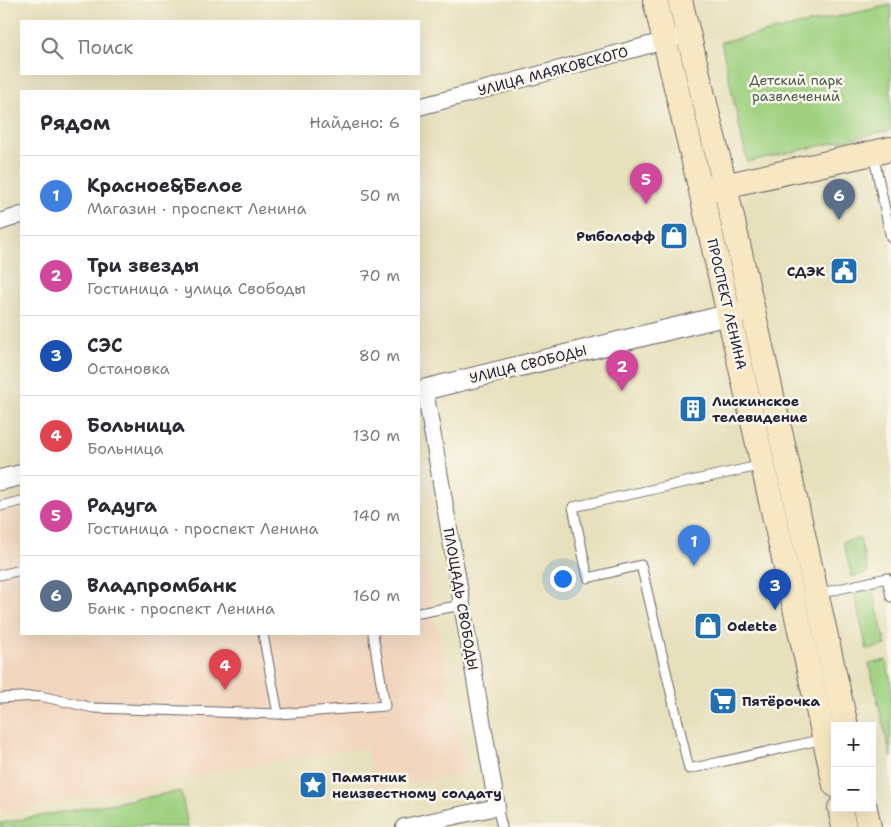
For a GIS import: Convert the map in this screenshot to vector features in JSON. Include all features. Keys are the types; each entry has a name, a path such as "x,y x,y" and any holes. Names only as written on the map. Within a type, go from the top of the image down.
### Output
{"main road":[{"name":"ПРОСПЕКТ ЛЕНИНА","path":"655,0 730,314 831,768"},
{"name":"ПРОСПЕКТ ЛЕНИНА","path":"680,0 725,186 845,722"},
{"path":"701,191 882,150"},
{"path":"841,812 844,827"},
{"path":"866,812 869,827"}],"street":[{"name":"УЛИЦА МАЯКОВСКОГО","path":"420,107 688,35"},
{"path":"0,222 20,215"},
{"name":"УЛИЦА СВОБОДЫ","path":"422,390 753,309"},
{"name":"ПЛОЩАДЬ СВОБОДЫ","path":"422,390 497,807"},
{"path":"0,480 20,475"},
{"path":"404,827 425,825 497,807"}],"lane":[{"path":"882,150 891,238"},
{"path":"763,464 573,507 588,578 641,565 689,769 824,739"},
{"path":"0,506 20,501"},
{"path":"0,575 20,570"},
{"path":"817,594 889,575 891,597"},
{"path":"420,613 462,605"},
{"path":"263,635 278,714"},
{"path":"0,698 40,696 94,708 278,714 385,706 373,635"},
{"path":"497,807 502,827"}],"shaded area":[{"path":"20,502 20,635 420,635 420,540 466,774 375,790 367,747 247,766 0,814 0,507"}],"green space":[{"name":"Детский парк развлечений","path":"891,5 891,130 747,162 721,42"},
{"path":"860,538 868,573 852,577 843,542"},
{"path":"872,589 886,645 867,650 854,593"},
{"path":"886,660 891,681 891,758 869,664"},
{"path":"181,791 188,827 0,827 0,823"}],"place":[{"name":"Радуга","path":"646,204"},
{"name":"Владпромбанк","path":"839,220"},
{"name":"Рыболофф","path":"674,236"},
{"name":"СДЭК","path":"844,271"},
{"name":"Три звезды","path":"622,391"},
{"name":"Лискинское телевидение","path":"693,409"},
{"name":"Красное&Белое","path":"694,566"},
{"name":"СЭС","path":"775,610"},
{"name":"Odette","path":"708,626"},
{"name":"Больница","path":"225,690"},
{"name":"Пятёрочка","path":"723,701"},
{"name":"Памятник неизвестному солдату","path":"313,785"}]}
